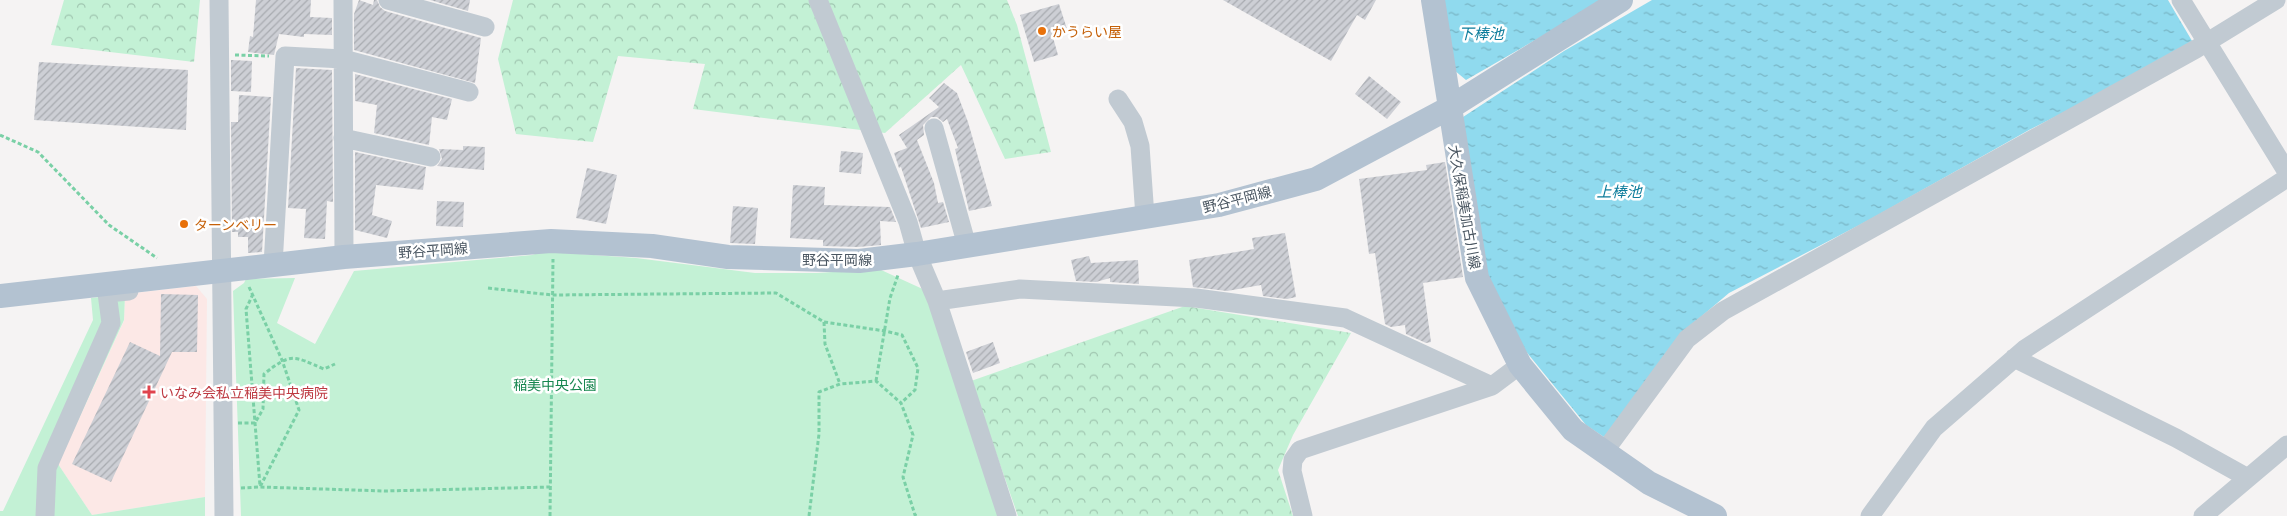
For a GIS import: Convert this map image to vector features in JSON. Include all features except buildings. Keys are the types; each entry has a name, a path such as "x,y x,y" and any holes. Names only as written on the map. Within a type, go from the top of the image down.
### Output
{"main road":[{"name":"大久保稲美加古川線","path":"1433,0 1477,278 1520,364 1573,430 1649,483 1715,516"},
{"name":"野谷平岡線","path":"0,296 175,277 222,276 273,265 344,257 551,241 652,246 728,257 859,261 917,254 1218,205 1316,179 1449,108 1621,0"}],"street":[{"path":"219,0 224,516"},
{"path":"343,0 344,257"},
{"path":"388,0 485,28"},
{"path":"818,0 908,222 917,254 938,301 1007,516"},
{"path":"2181,0 2287,172"},
{"path":"1604,452 1687,339 1723,310 2207,42 2276,0"},
{"path":"273,265 285,56 343,58 468,92"},
{"path":"1118,98 1133,122 1140,146 1146,217"},
{"path":"934,128 967,246"},
{"path":"343,138 431,157"},
{"path":"1870,516 1934,428 2025,349 2287,178"},
{"path":"45,516 47,468 111,324 107,293 222,276"},
{"path":"938,301 1020,289 1196,298 1345,318 1492,386"},
{"path":"2014,358 2176,438 2248,478"},
{"path":"1303,516 1292,471 1293,460 1300,450 1492,386 1520,364"},
{"path":"2203,516 2287,445"}],"path":[{"path":"219,55 285,56"},
{"path":"0,135 38,152 109,225 159,259 175,277"},
{"path":"550,516 551,241"},
{"path":"876,381 890,298 899,273"},
{"path":"246,279 282,360 299,410 260,486"},
{"path":"488,288 552,295 776,293 824,322 902,335 918,368 915,390 901,402"},
{"path":"253,294 246,309 260,486"},
{"path":"824,322 825,344 840,384"},
{"path":"255,423 263,409 264,374 282,360 296,357 324,369 335,364"},
{"path":"810,516 819,434 819,392 840,384 876,381 901,402 913,435 903,477 916,516"},
{"path":"230,422 255,423"},
{"path":"224,489 260,486 385,491 550,487"}],"shaded area":[{"name":"いなみ会私立稲美中央病院","path":"196,286 207,299 205,497 92,515 58,464 124,321 125,294"}],"green space":[{"path":"64,0 200,0 194,62 51,45"},
{"path":"513,0 1007,0 1017,25 1051,152 1005,159 961,65 885,133 693,109 705,64 618,56 593,142 516,134 498,59"},
{"name":"稲美中央公園","path":"553,248 565,253 636,258 755,273 817,273 879,269 927,291 1001,516 241,516 233,291 244,283 246,279 295,278 277,323 315,344 354,271 532,255"},
{"path":"125,294 124,320 58,464 92,515 205,497 205,516 0,516 0,511 3,511 93,320 91,298"},
{"path":"1185,306 1351,333 1293,435 1278,470 1293,516 1018,516 971,381"}],"water":[{"name":"下棒池","path":"1442,0 1605,0 1466,80 1454,70"},
{"name":"上棒池","path":"1652,0 2168,0 2195,46 2029,130 1869,220 1729,293 1683,332 1604,437 1586,425 1515,338 1480,262 1463,117 1564,51"}],"place":[{"name":"かうらい屋","path":"1042,31"},
{"name":"ターンベリー","path":"184,224"},
{"name":"いなみ会私立稲美中央病院","path":"149,392"}]}
